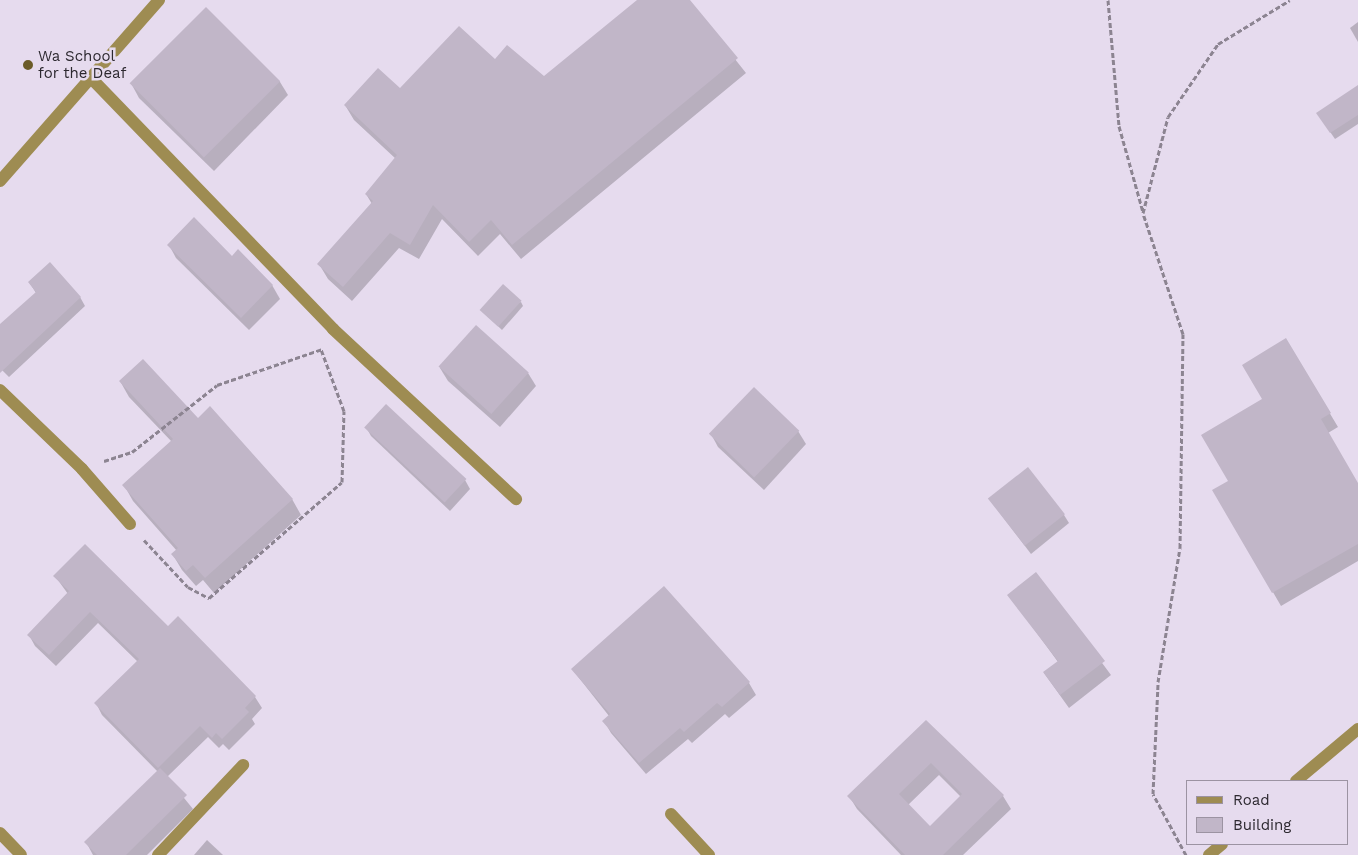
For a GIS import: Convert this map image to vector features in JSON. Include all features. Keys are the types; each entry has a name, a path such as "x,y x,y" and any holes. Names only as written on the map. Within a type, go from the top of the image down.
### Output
{"street":[{"path":"0,181 159,0"},
{"path":"91,78 332,329 516,499"},
{"path":"0,390 82,469 130,524"},
{"path":"1297,780 1358,729"},
{"path":"158,855 243,765"},
{"path":"671,814 708,855"},
{"path":"0,833 21,855"},
{"path":"1209,855 1221,845"}],"path":[{"path":"1108,0 1119,126 1143,213 1183,334 1180,548 1158,682 1153,794 1186,855"},
{"path":"1143,213 1168,117 1218,44 1290,0"},
{"path":"82,469 132,452 217,385 321,349 332,329"},
{"path":"130,524 188,587 209,598 342,482 344,411 321,349"}],"building":[{"path":"637,0 690,0 738,58 512,245 491,220 469,242 433,205 410,245 390,233 343,287 317,264 373,201 365,194 397,155 344,105 378,68 400,88 459,26 495,59 507,45 544,76"},
{"path":"206,7 280,81 204,158 130,83"},
{"path":"1358,85 1358,115 1330,133 1316,113"},
{"path":"194,217 232,256 238,249 273,285 241,318 167,245"},
{"path":"50,262 81,297 0,373 0,324 36,292 28,282"},
{"path":"503,284 522,301 498,327 480,310"},
{"path":"476,325 529,373 491,414 439,367"},
{"path":"1286,338 1331,413 1321,419 1358,483 1358,544 1272,593 1212,490 1228,481 1201,435 1262,399 1242,365"},
{"path":"143,359 198,418 210,406 293,499 205,578 193,565 186,571 171,554 178,548 122,485 173,439 119,381"},
{"path":"754,387 799,431 754,478 709,434"},
{"path":"386,404 466,479 445,502 364,427"},
{"path":"1028,467 1065,514 1025,546 988,498"},
{"path":"85,544 168,626 178,616 256,696 245,708 249,712 222,739 216,733 212,738 200,726 158,768 94,703 139,659 90,612 49,655 27,635 69,591 53,576"},
{"path":"1036,572 1105,661 1060,695 1043,672 1058,661 1007,595"},
{"path":"664,586 750,682 722,707 717,703 684,732 680,728 639,763 602,721 610,714 571,669"},
{"path":"926,720 1004,795 943,855 905,855 847,796","holes":["931,763 962,794 930,826 899,794"]},
{"path":"160,768 187,795 126,855 97,855 84,842"}],"place":[{"name":"Wa School for the Deaf","path":"28,65"}]}
